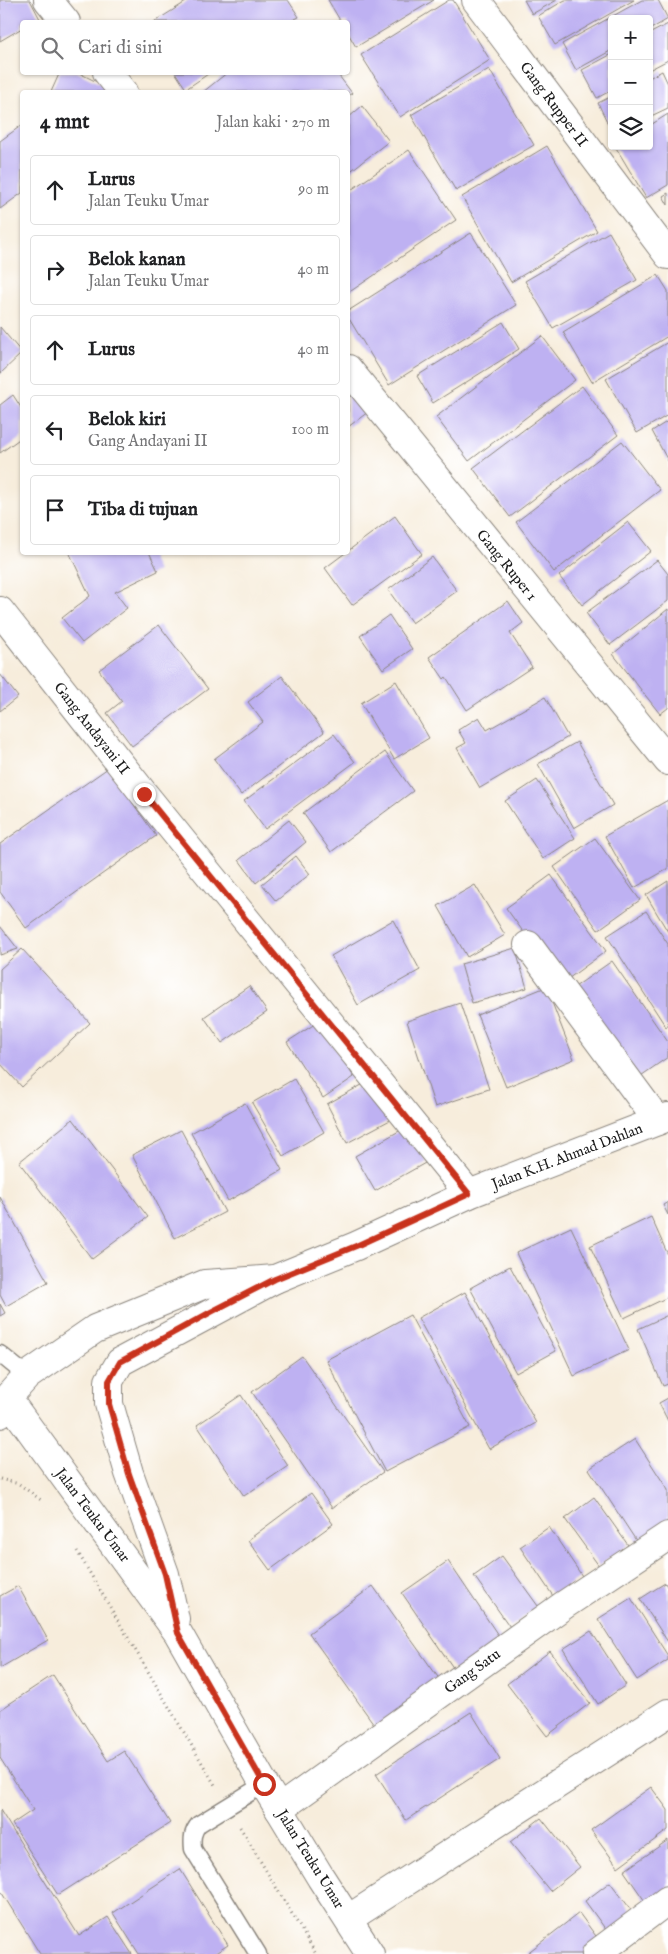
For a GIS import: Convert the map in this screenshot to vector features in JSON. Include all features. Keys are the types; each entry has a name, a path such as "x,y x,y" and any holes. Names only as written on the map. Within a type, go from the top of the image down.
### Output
{"street":[{"name":"Gang Rupper II","path":"476,0 668,255"},
{"path":"109,75 121,90"},
{"name":"Gang Ruper 1","path":"350,371 668,761"},
{"name":"Gang Andayani II","path":"0,611 144,794 469,1194"},
{"path":"528,945 663,1119"},
{"name":"Jalan K.H. Ahmad Dahlan","path":"275,1279 356,1246 469,1194 663,1119"},
{"path":"2,1403 27,1376 95,1329 205,1284 275,1279"},
{"name":"Jalan Teuku Umar","path":"178,1633 165,1574 129,1474 109,1404 109,1381 120,1362 275,1279"},
{"name":"Jalan Teuku Umar","path":"2,1403 178,1633 264,1784 370,1954"},
{"name":"Gang Satu","path":"279,1809 564,1605 668,1536"},
{"path":"348,1919 668,1713"},
{"path":"596,1954 668,1900"}],"lane":[{"path":"0,1354 27,1376"},
{"path":"258,1954 193,1850 192,1839 194,1830 199,1824 264,1784"}],"path":[{"path":"0,1480 19,1484 45,1502"},
{"path":"76,1550 316,1954"}],"building":[{"path":"0,0 30,0 40,19 20,20 20,29 0,41"},
{"path":"189,0 288,0 299,17 293,20 157,20"},
{"path":"328,0 434,0 356,47 350,36 350,20 340,20"},
{"path":"449,0 453,0 490,60 400,117 361,55"},
{"path":"524,0 557,0 532,14"},
{"path":"565,0 634,0 555,45 538,16"},
{"path":"642,0 658,0 668,19 653,28 653,15 615,15"},
{"path":"608,19 608,52 576,70 562,44"},
{"path":"668,24 668,60 653,68 653,60 653,32"},
{"path":"608,56 608,92 597,98 582,70"},
{"path":"489,69 534,145 456,191 411,115"},
{"path":"662,71 668,84 668,108 653,115 653,105 653,76"},
{"path":"59,75 83,75 109,88 108,90 52,90"},
{"path":"177,75 207,75 186,89"},
{"path":"224,75 338,75 350,90 206,90"},
{"path":"608,98 608,124 598,103"},
{"path":"362,106 389,141 350,171 350,116"},
{"path":"668,114 668,185 646,198 617,150 653,150 653,123"},
{"path":"20,126 20,194 0,209 0,141"},
{"path":"547,146 597,231 511,282 462,197"},
{"path":"409,150 456,220 350,292 350,191"},
{"path":"668,193 668,205 663,196"},
{"path":"609,232 637,280 553,328 525,281"},
{"path":"471,233 516,305 389,385 350,320 350,310"},
{"path":"658,275 668,291 668,336 592,382 563,332"},
{"path":"503,322 519,349 433,403 417,376"},
{"path":"0,327 20,351 20,355 0,374"},
{"path":"542,336 575,380 469,461 436,417"},
{"path":"668,342 668,415 637,433 606,379"},
{"path":"582,386 618,435 510,517 473,468"},
{"path":"353,392 368,412 350,426 350,394"},
{"path":"13,395 20,406 20,438 0,453 0,405"},
{"path":"668,421 668,461 652,431"},
{"path":"622,441 660,490 554,572 516,522"},
{"path":"395,516 422,554 352,605 325,568 342,555 350,555 350,549"},
{"path":"628,522 651,551 582,605 559,576"},
{"path":"70,555 150,555 158,571 115,592 127,608 82,643 62,618 90,596"},
{"path":"432,557 457,591 412,623 388,590"},
{"path":"657,560 668,574 668,601 610,645 586,613"},
{"path":"508,601 523,623 510,633 532,667 467,710 446,677 444,679 429,657"},
{"path":"668,609 668,708 660,714 613,654"},
{"path":"389,615 412,649 383,669 360,636"},
{"path":"159,625 208,689 132,746 107,713 122,701 99,670"},
{"path":"0,674 18,697 0,711"},
{"path":"282,676 324,732 241,795 214,759 263,722 248,702"},
{"path":"396,681 429,738 394,759 361,703"},
{"path":"545,697 568,737 480,788 457,748 466,743 458,730 479,717 487,730"},
{"path":"334,734 355,762 265,829 244,801"},
{"path":"577,742 613,805 574,828 538,764"},
{"path":"385,752 413,791 331,852 303,813"},
{"path":"108,768 156,836 26,928 0,892 0,844"},
{"path":"537,780 575,838 543,859 505,801"},
{"path":"668,800 668,869 634,888 605,836"},
{"path":"289,820 306,842 256,883 239,860"},
{"path":"595,838 640,900 598,930 554,867"},
{"path":"296,856 310,874 276,901 262,884"},
{"path":"551,875 606,951 561,984 506,908"},
{"path":"668,881 668,932 646,895"},
{"path":"475,885 505,935 467,957 438,906"},
{"path":"646,911 668,944 668,1026 666,1027 607,936"},
{"path":"393,920 420,970 358,1005 331,956"},
{"path":"0,926 18,949 0,955"},
{"path":"515,948 527,988 472,1003 461,964"},
{"path":"22,949 90,1023 22,1087 0,1063 0,969"},
{"path":"612,961 668,1042 668,1057 635,1080 572,989"},
{"path":"249,986 267,1012 222,1043 204,1017"},
{"path":"546,987 574,1059 506,1087 477,1015"},
{"path":"460,1003 489,1089 435,1107 407,1021"},
{"path":"318,1022 354,1077 323,1098 287,1042"},
{"path":"294,1079 324,1132 283,1156 252,1103"},
{"path":"371,1080 392,1119 347,1143 327,1104"},
{"path":"245,1103 282,1170 228,1201 191,1133"},
{"path":"73,1119 148,1217 92,1259 19,1162"},
{"path":"408,1126 427,1162 375,1191 355,1156"},
{"path":"181,1130 225,1212 175,1238 132,1155"},
{"path":"0,1197 48,1282 6,1306 0,1295"},
{"path":"668,1202 668,1215 663,1205"},
{"path":"651,1217 668,1255 668,1297 624,1318 590,1246"},
{"path":"571,1227 629,1350 574,1376 516,1253"},
{"path":"510,1266 556,1351 516,1373 470,1288"},
{"path":"465,1292 536,1423 489,1449 418,1318"},
{"path":"0,1304 5,1313 0,1316"},
{"path":"410,1315 470,1427 385,1472 326,1360"},
{"path":"668,1315 668,1384 663,1386 638,1329"},
{"path":"302,1356 383,1472 332,1508 252,1392"},
{"path":"241,1395 288,1466 244,1496 197,1425"},
{"path":"668,1398 668,1421 659,1403"},
{"path":"635,1439 668,1490 668,1521 637,1542 589,1469"},
{"path":"311,1493 333,1524 270,1570 248,1540"},
{"path":"594,1497 628,1545 599,1566 565,1519"},
{"path":"549,1527 582,1576 553,1596 520,1547"},
{"path":"502,1556 538,1606 510,1627 474,1576"},
{"path":"448,1561 502,1641 456,1672 402,1593"},
{"path":"665,1583 668,1588 668,1642 640,1599"},
{"path":"18,1586 48,1640 0,1668 0,1596"},
{"path":"373,1586 445,1687 381,1734 309,1633"},
{"path":"631,1598 668,1656 668,1660 637,1680 598,1619"},
{"path":"591,1631 626,1685 598,1704 563,1649"},
{"path":"550,1651 590,1703 547,1736 507,1684"},
{"path":"53,1675 108,1761 124,1751 170,1823 58,1895 12,1824 33,1810 0,1758 0,1710"},
{"path":"471,1712 500,1759 406,1820 376,1774"},
{"path":"651,1787 668,1810 668,1830 618,1867 591,1830"},
{"path":"0,1810 79,1936 108,1917 132,1954 40,1954 0,1890"},
{"path":"541,1818 580,1867 550,1891 510,1842"},
{"path":"668,1840 668,1889 647,1904 624,1871"},
{"path":"180,1869 228,1945 214,1954 139,1954 113,1913"},
{"path":"610,1882 635,1915 609,1934 585,1901"},
{"path":"579,1913 601,1943 587,1954 526,1954"}],"route":[{"path":"144,794 469,1194 398,1228 275,1279 211,1312 120,1362 109,1381 109,1404 129,1474 165,1574 178,1633 264,1784"}]}
